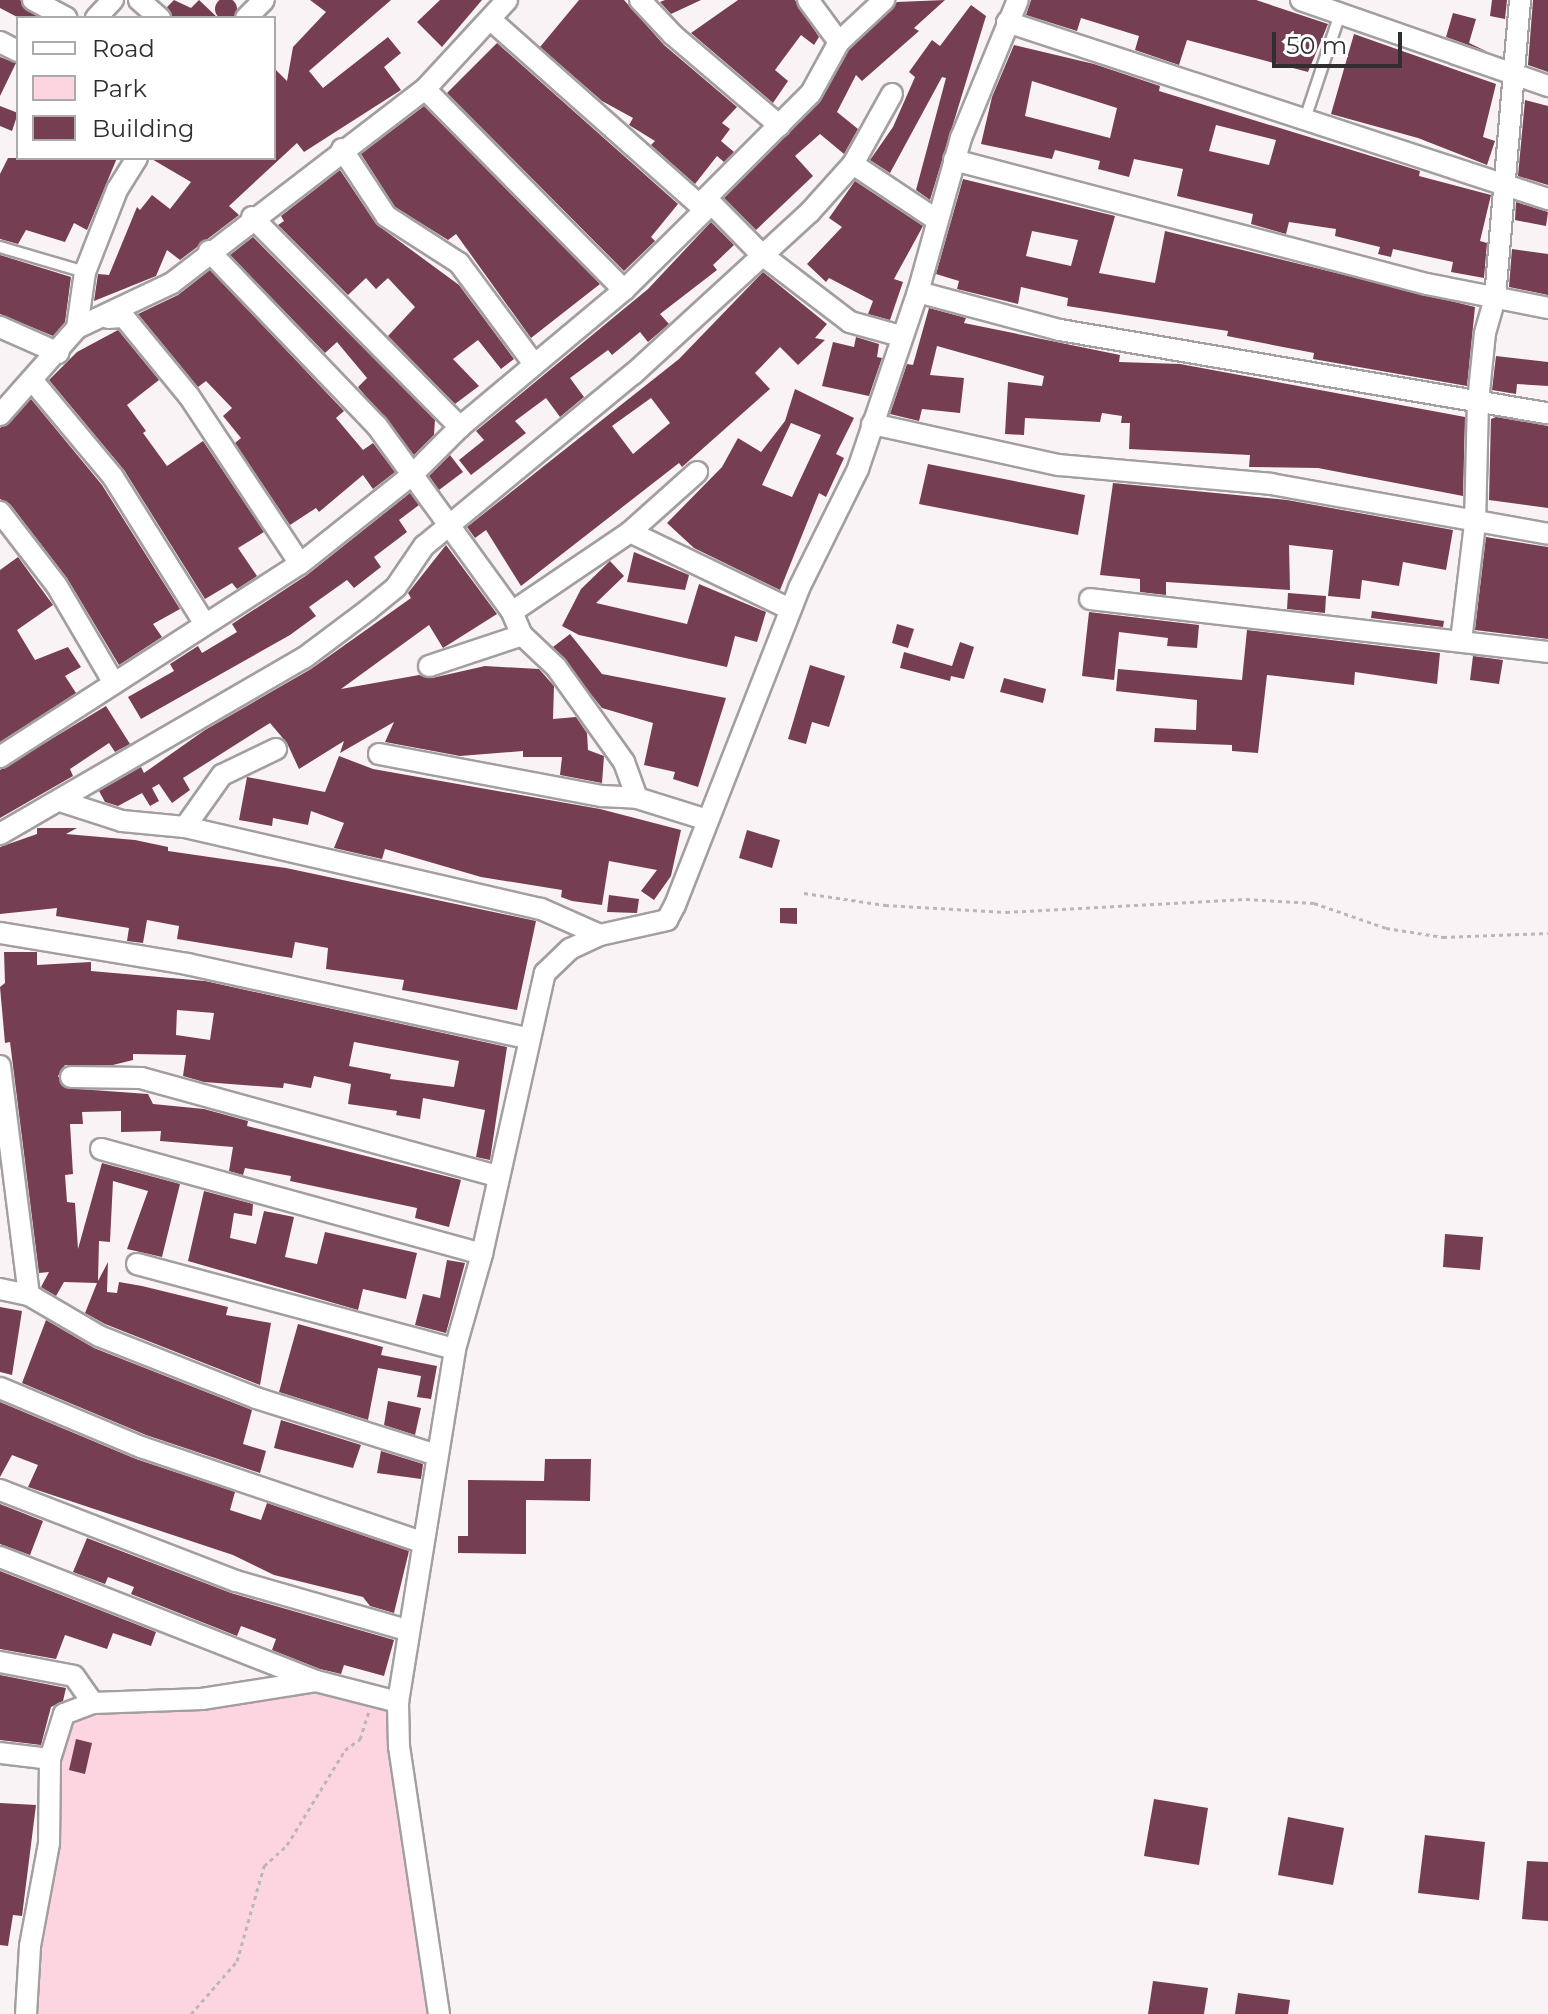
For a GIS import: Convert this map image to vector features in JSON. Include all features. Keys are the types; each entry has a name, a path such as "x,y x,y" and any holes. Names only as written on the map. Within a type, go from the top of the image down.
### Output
{"street":[{"path":"33,0 63,16"},
{"path":"98,16 113,0"},
{"path":"139,0 158,16"},
{"path":"248,16 264,0"},
{"path":"77,328 172,283 252,217 425,89 507,0"},
{"path":"640,0 673,35 780,126"},
{"path":"808,0 839,42"},
{"path":"0,757 300,564 412,475 460,427 624,290 811,93 839,42 884,0"},
{"path":"439,2014 399,1747 398,1702 434,1454 455,1349 482,1254 527,1038 545,973 570,949 600,935 667,920 790,609 858,469 900,336 918,292 954,160 1018,0"},
{"path":"1301,0 1342,7 1512,77 1548,86"},
{"path":"1461,641 1475,524 1478,402 1495,298 1520,0"},
{"path":"491,20 761,254 850,322 900,336"},
{"path":"1007,22 1503,187 1548,199"},
{"path":"425,89 624,290"},
{"path":"0,834 304,658 396,587 424,546 450,528 633,374 809,213 853,164 892,94"},
{"path":"342,149 386,216 459,263 534,364"},
{"path":"0,415 59,353 77,328 85,272 117,190 136,160"},
{"path":"954,160 1495,298 1548,308"},
{"path":"853,164 937,220"},
{"path":"252,217 460,427"},
{"path":"209,251 377,426 512,612 522,635 556,667 624,762 637,798"},
{"path":"918,292 1060,330 1548,413"},
{"path":"102,318 124,317 189,396 300,564"},
{"path":"0,327 59,353"},
{"path":"32,380 113,477 205,624"},
{"path":"872,424 1059,465 1271,484 1475,524 1548,534"},
{"path":"512,612 630,532 697,472"},
{"path":"0,512 57,586 114,683"},
{"path":"630,532 790,609"},
{"path":"1090,599 1548,652"},
{"path":"429,666 522,635"},
{"path":"185,827 222,775 276,749"},
{"path":"379,754 602,796 637,798 707,820"},
{"path":"60,801 122,821 185,827 541,909 600,935"},
{"path":"0,933 187,964 527,1038"},
{"path":"0,1066 29,1295"},
{"path":"71,1077 141,1078 497,1176"},
{"path":"101,1149 482,1254"},
{"path":"137,1264 455,1349"},
{"path":"0,1289 29,1295 69,1321 127,1348 256,1398 434,1454"},
{"path":"0,1388 155,1453 422,1542"},
{"path":"0,1490 236,1581 407,1630"},
{"path":"0,1557 316,1681 398,1702"},
{"path":"0,1662 74,1676 93,1703"},
{"path":"26,2014 30,1946 49,1843 50,1759 64,1714 93,1703 202,1699 316,1681"},
{"path":"0,1753 50,1759"}],"lane":[{"path":"1305,119 1342,7"},
{"path":"0,247 85,272"}],"path":[{"path":"804,893 885,905 1006,912 1246,899 1314,903 1386,928 1443,937 1548,933"},
{"path":"191,2014 237,1961 264,1866 287,1845 345,1750 360,1739 375,1697"}],"green space":[{"path":"270,1685 398,1702 439,2014 26,2014 64,1714"}],"building":[{"path":"222,-1 230,-1 236,5 234,16 218,16 216,13 216,5"},
{"path":"0,0 20,0 37,16 16,16 0,8"},
{"path":"174,0 191,8 199,0 216,16 172,16 167,7"},
{"path":"310,0 391,0 309,71 323,88 388,37 401,53 384,67 401,90 304,152 297,143 229,206 239,215 180,260 167,250 156,276 94,301 98,274 109,275 137,207 140,210 152,195 170,209 191,182 153,160 276,160 276,70 287,81 293,47 326,12"},
{"path":"440,0 482,0 442,47 417,22"},
{"path":"579,0 624,0 664,45 737,107 722,123 730,129 721,141 734,152 724,162 717,156 695,184 651,145 655,141 629,125 633,118 602,101 540,47"},
{"path":"701,0 671,14 660,2"},
{"path":"738,0 795,0 819,37 814,45 801,35 775,70 788,81 773,103 691,33"},
{"path":"945,0 914,28 919,31 862,81 856,75 837,112 858,129 844,154 820,134 795,156 813,176 756,230 724,198 820,102 849,50 897,2"},
{"path":"1031,0 1256,0 1328,24 1308,72 1187,40 1179,65 1135,50 1139,36 1081,18 1077,31 1026,15"},
{"path":"1492,0 1507,0 1505,19 1490,16"},
{"path":"1533,0 1548,0 1548,72 1528,65"},
{"path":"971,5 986,16 930,200 916,190 946,78 942,77 890,173 870,160 893,127 915,77 909,72 932,40 940,46"},
{"path":"1453,13 1476,19 1469,43 1488,52 1446,37"},
{"path":"1354,34 1496,84 1483,137 1495,141 1487,165 1418,138 1331,114"},
{"path":"497,43 678,204 651,237 655,241 624,271 447,93"},
{"path":"1014,45 1094,64 1160,86 1159,91 1420,171 1419,176 1491,195 1480,241 1487,243 1484,278 1451,272 1453,262 1393,249 1391,257 1378,254 1380,247 1335,236 1336,229 1289,222 1286,234 1251,224 1253,214 1177,196 1183,169 1134,159 1129,177 1098,169 1100,161 1055,150 1052,159 981,144 992,97","holes":["1032,81 1117,108 1110,138 1025,116","1216,125 1276,140 1269,165 1209,151"]},
{"path":"0,57 16,63 0,96"},
{"path":"1525,100 1548,106 1548,185 1518,176"},
{"path":"0,106 16,112 12,131 0,126"},
{"path":"424,106 600,284 531,338 456,234 448,240 395,207 361,154"},
{"path":"8,158 116,160 87,230 74,223 65,242 26,230 18,244 0,239 0,174"},
{"path":"340,170 376,224 459,285 514,359 501,369 478,340 453,359 479,386 455,404 388,336 415,307 388,278 376,289 366,278 348,295 278,225 284,221 281,216"},
{"path":"963,179 1115,216 1099,273 1155,283 1165,231 1475,307 1467,386 1313,359 1314,353 1227,336 1228,331 1067,306 1068,298 1021,287 1018,304 957,289 959,281 936,274","holes":["1032,231 1078,240 1071,266 1026,256"]},
{"path":"855,181 923,226 894,279 903,282 890,320 868,314 873,301 829,278 826,282 807,264 842,227 829,218"},
{"path":"1516,202 1548,212 1546,226 1515,220"},
{"path":"711,222 734,245 713,265 717,270 660,314 669,324 648,342 640,332 612,355 608,350 570,378 584,397 560,417 546,398 515,421 526,433 471,475 459,460 484,440 476,431 648,289"},
{"path":"253,237 435,420 434,435 414,455 358,387 367,378 337,342 325,353 230,255"},
{"path":"1512,249 1548,254 1548,295 1509,287"},
{"path":"0,255 71,277 65,322 53,336 0,314"},
{"path":"210,270 344,411 336,418 363,450 373,443 395,472 373,489 363,475 319,512 316,508 290,525 235,443 241,438 223,416 232,408 206,381 198,387 138,314 178,295"},
{"path":"763,272 827,324 815,338 825,340 798,365 780,347 755,373 770,389 682,467 679,463 521,586 486,530 475,538 467,527 679,359","holes":["651,398 670,423 633,454 612,426"]},
{"path":"929,308 966,318 964,323 1120,355 1119,362 1180,364 1465,417 1463,496 1318,468 1249,467 1250,455 1129,449 1130,423 1121,423 1122,416 1102,413 1100,422 1025,418 1024,435 1005,434 1008,382 1042,386 1044,376 937,346 930,375 964,378 960,413 922,409 919,421 890,414 907,364 913,365"},
{"path":"118,330 159,380 127,405 146,431 143,433 167,466 203,441 264,532 238,548 257,576 237,589 232,583 205,599 124,470 49,380 77,352"},
{"path":"856,337 879,344 877,357 882,358 869,396 822,386 833,342 854,347"},
{"path":"1496,356 1548,362 1548,386 1517,384 1516,394 1492,390"},
{"path":"795,389 854,418 836,454 844,458 826,497 819,493 780,590 694,548 667,523 722,467 738,438 761,452 785,421","holes":["791,423 821,435 792,497 762,485"]},
{"path":"31,399 102,485 180,609 153,624 162,637 119,665 67,578 10,504 0,499 0,428"},
{"path":"1496,417 1548,426 1548,508 1489,500 1491,419"},
{"path":"450,455 463,472 439,490 429,476"},
{"path":"928,464 1085,495 1078,535 919,504"},
{"path":"1113,483 1287,500 1453,530 1446,570 1403,562 1399,586 1362,580 1360,599 1328,596 1333,550 1289,545 1290,590 1166,582 1166,595 1140,592 1140,579 1100,575"},
{"path":"410,493 419,505 399,520 407,532 374,557 381,567 354,588 347,580 309,607 316,616 290,635 141,719 128,697 174,671 170,664 198,646 202,653 237,632 232,624 307,575"},
{"path":"1486,537 1548,547 1548,639 1475,630"},
{"path":"446,545 497,614 443,648 429,625 341,689 419,675 432,678 485,666 539,669 554,686 553,719 576,717 587,733 588,750 604,756 602,783 560,775 562,757 523,757 523,751 460,756 385,742 394,722 340,753 344,741 299,769 287,743 270,723 183,778 190,790 172,803 159,784 152,788 159,801 150,806 142,793 118,806 105,802 99,791 141,767 144,773 205,730 311,669 411,598 408,593"},
{"path":"634,552 689,575 685,590 627,582"},
{"path":"18,557 53,605 17,630 35,660 68,647 81,667 65,676 76,693 0,742 0,570"},
{"path":"610,561 624,576 596,603 687,624 699,584 766,612 757,642 735,636 727,667 579,635 562,626 581,589"},
{"path":"1288,593 1326,596 1325,613 1287,609"},
{"path":"1372,611 1444,621 1443,627 1371,618"},
{"path":"1089,612 1199,625 1197,648 1167,646 1168,638 1119,632 1114,680 1082,676"},
{"path":"897,624 914,629 908,648 892,643"},
{"path":"1247,630 1440,653 1437,684 1355,672 1354,685 1267,675 1258,753 1232,751 1232,745 1154,742 1155,728 1196,730 1197,700 1116,691 1118,669 1242,680"},
{"path":"570,634 602,674 726,698 698,787 673,779 675,772 644,765 653,723 602,708 553,647"},
{"path":"960,642 974,647 964,679 951,676 950,681 900,668 904,652 952,666"},
{"path":"1473,656 1503,660 1499,684 1470,680"},
{"path":"810,665 845,676 829,727 812,722 806,744 788,739"},
{"path":"1004,678 1046,689 1043,703 1000,692"},
{"path":"106,706 130,744 115,752 109,743 70,769 73,776 0,818 0,770"},
{"path":"339,756 373,769 600,809 681,830 671,876 654,900 641,891 657,870 609,861 602,905 561,897 562,890 481,877 385,849 382,859 334,848 344,823 311,811 308,825 273,818 272,826 239,820 247,777 325,792"},
{"path":"37,828 77,828 66,834 135,840 168,847 168,851 286,868 536,921 517,1010 402,990 404,980 326,969 328,948 295,942 292,958 177,939 179,926 147,920 143,943 127,941 129,928 56,916 57,908 0,914 0,847 37,834"},
{"path":"747,830 780,840 772,868 739,858"},
{"path":"609,895 639,899 637,913 607,912"},
{"path":"780,908 797,908 797,924 780,923"},
{"path":"4,952 37,952 37,965 91,962 91,971 205,981 507,1047 490,1160 476,1157 485,1110 423,1098 420,1119 396,1115 397,1111 348,1104 351,1084 314,1076 311,1088 284,1083 283,1088 204,1082 183,1076 186,1055 133,1054 133,1060 113,1065 65,1065 58,1076 65,1088 148,1094 153,1104 204,1109 248,1121 247,1126 461,1180 449,1227 415,1218 417,1208 290,1181 291,1176 245,1168 243,1175 229,1171 233,1147 160,1141 161,1131 121,1132 121,1111 82,1112 83,1124 70,1124 73,1174 65,1175 67,1202 75,1203 78,1249 102,1163 180,1184 162,1257 127,1249 148,1191 113,1181 110,1242 99,1241 98,1281 108,1262 107,1292 117,1293 119,1282 142,1286 228,1307 226,1315 271,1323 260,1385 105,1324 85,1313 97,1283 64,1282 56,1296 41,1287 49,1272 39,1273 10,1042 5,1043 0,987 5,983","holes":["177,1010 214,1013 210,1040 176,1035","354,1042 459,1061 454,1087 390,1079 391,1074 349,1066"]},
{"path":"204,1191 253,1204 252,1216 234,1213 230,1238 256,1244 264,1211 294,1217 285,1257 317,1264 325,1232 417,1253 406,1299 363,1289 358,1310 188,1261"},
{"path":"1445,1234 1483,1237 1480,1270 1443,1267"},
{"path":"447,1260 465,1263 446,1333 415,1325 423,1294 440,1298"},
{"path":"0,1307 22,1311 12,1375 0,1372"},
{"path":"46,1320 94,1348 252,1410 243,1444 266,1451 260,1473 146,1435 22,1383"},
{"path":"298,1324 383,1347 381,1355 437,1366 431,1399 417,1397 421,1376 378,1368 368,1420 279,1392"},
{"path":"388,1401 421,1408 415,1435 384,1425"},
{"path":"0,1402 136,1459 235,1492 230,1510 261,1520 267,1503 409,1551 394,1613 370,1606 363,1597 274,1575 233,1555 28,1487 38,1465 12,1455 0,1477"},
{"path":"281,1420 361,1445 353,1468 274,1448"},
{"path":"381,1451 423,1464 421,1479 377,1473"},
{"path":"545,1459 591,1459 590,1501 526,1500 526,1554 458,1553 458,1536 468,1536 468,1480 544,1481"},
{"path":"0,1504 43,1521 30,1555 0,1544"},
{"path":"87,1538 231,1593 394,1640 384,1676 344,1665 341,1674 320,1669 272,1650 276,1639 241,1626 237,1636 131,1594 134,1587 108,1577 105,1584 73,1572"},
{"path":"0,1571 156,1632 151,1646 113,1633 107,1649 65,1635 56,1659 0,1649"},
{"path":"0,1675 66,1688 63,1701 51,1707 41,1745 0,1740"},
{"path":"76,1739 92,1743 85,1774 69,1770"},
{"path":"1154,1799 1208,1808 1199,1865 1144,1856"},
{"path":"0,1803 36,1805 22,1916 13,1915 8,1946 0,1945"},
{"path":"1288,1817 1344,1828 1333,1885 1278,1875"},
{"path":"1425,1835 1485,1842 1479,1900 1418,1893"},
{"path":"1527,1861 1548,1862 1548,1921 1522,1919"},
{"path":"1153,1981 1208,1988 1204,2014 1148,2014"},
{"path":"1238,1993 1290,2000 1288,2014 1235,2014"}]}
